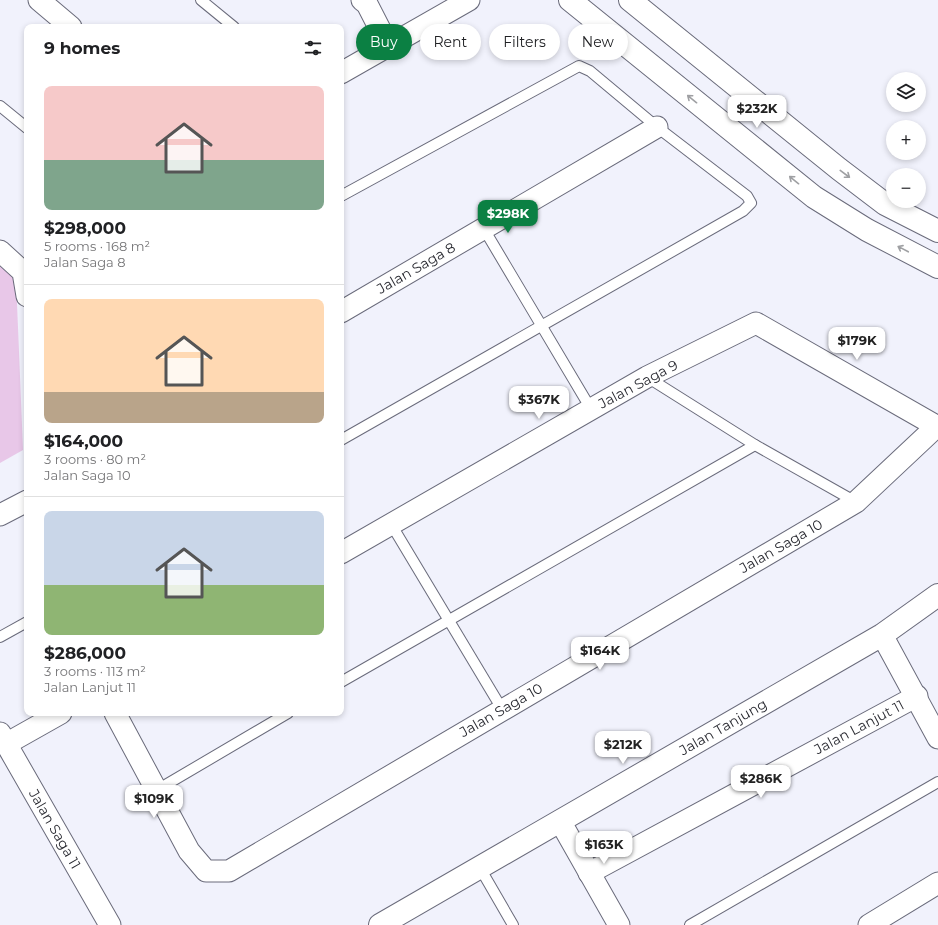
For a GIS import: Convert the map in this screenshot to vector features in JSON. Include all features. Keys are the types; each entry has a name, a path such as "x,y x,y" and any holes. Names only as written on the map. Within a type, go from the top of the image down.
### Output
{"main road":[{"path":"570,0 814,197 867,230 938,267"},
{"path":"630,0 839,169 885,204 938,231"},
{"name":"Jalan Tanjung","path":"380,925 882,635 938,595"}],"street":[{"path":"39,0 67,24"},
{"path":"362,0 367,4 377,24"},
{"path":"412,32 469,0"},
{"path":"344,70 362,60"},
{"name":"Jalan Saga 8","path":"344,310 657,127"},
{"path":"0,250 24,270"},
{"name":"Jalan Saga 9","path":"344,551 647,377 756,323 938,426"},
{"name":"Jalan Saga 10","path":"117,716 189,850 206,871 229,871 856,502 938,426"},
{"path":"0,515 24,503"},
{"path":"882,635 917,696 938,738"},
{"name":"Jalan Lanjut 11","path":"589,873 917,696"},
{"path":"3,739 54,716"},
{"name":"Jalan Saga 11","path":"3,739 110,925"},
{"path":"560,821 619,925"},
{"path":"869,925 938,883"}],"lane":[{"path":"201,0 230,24"},
{"path":"344,194 579,66 590,71 657,127 747,196 751,203 743,212 344,438"},
{"path":"0,106 24,126"},
{"path":"484,228 591,409"},
{"path":"647,377 754,445 856,502"},
{"path":"344,680 448,619 754,445"},
{"path":"391,524 502,709"},
{"path":"0,637 24,624"},
{"path":"157,790 283,716"},
{"path":"690,925 938,782"},
{"path":"480,868 513,925"}],"shaded area":[{"path":"0,242 15,254 23,450 0,463"}]}
